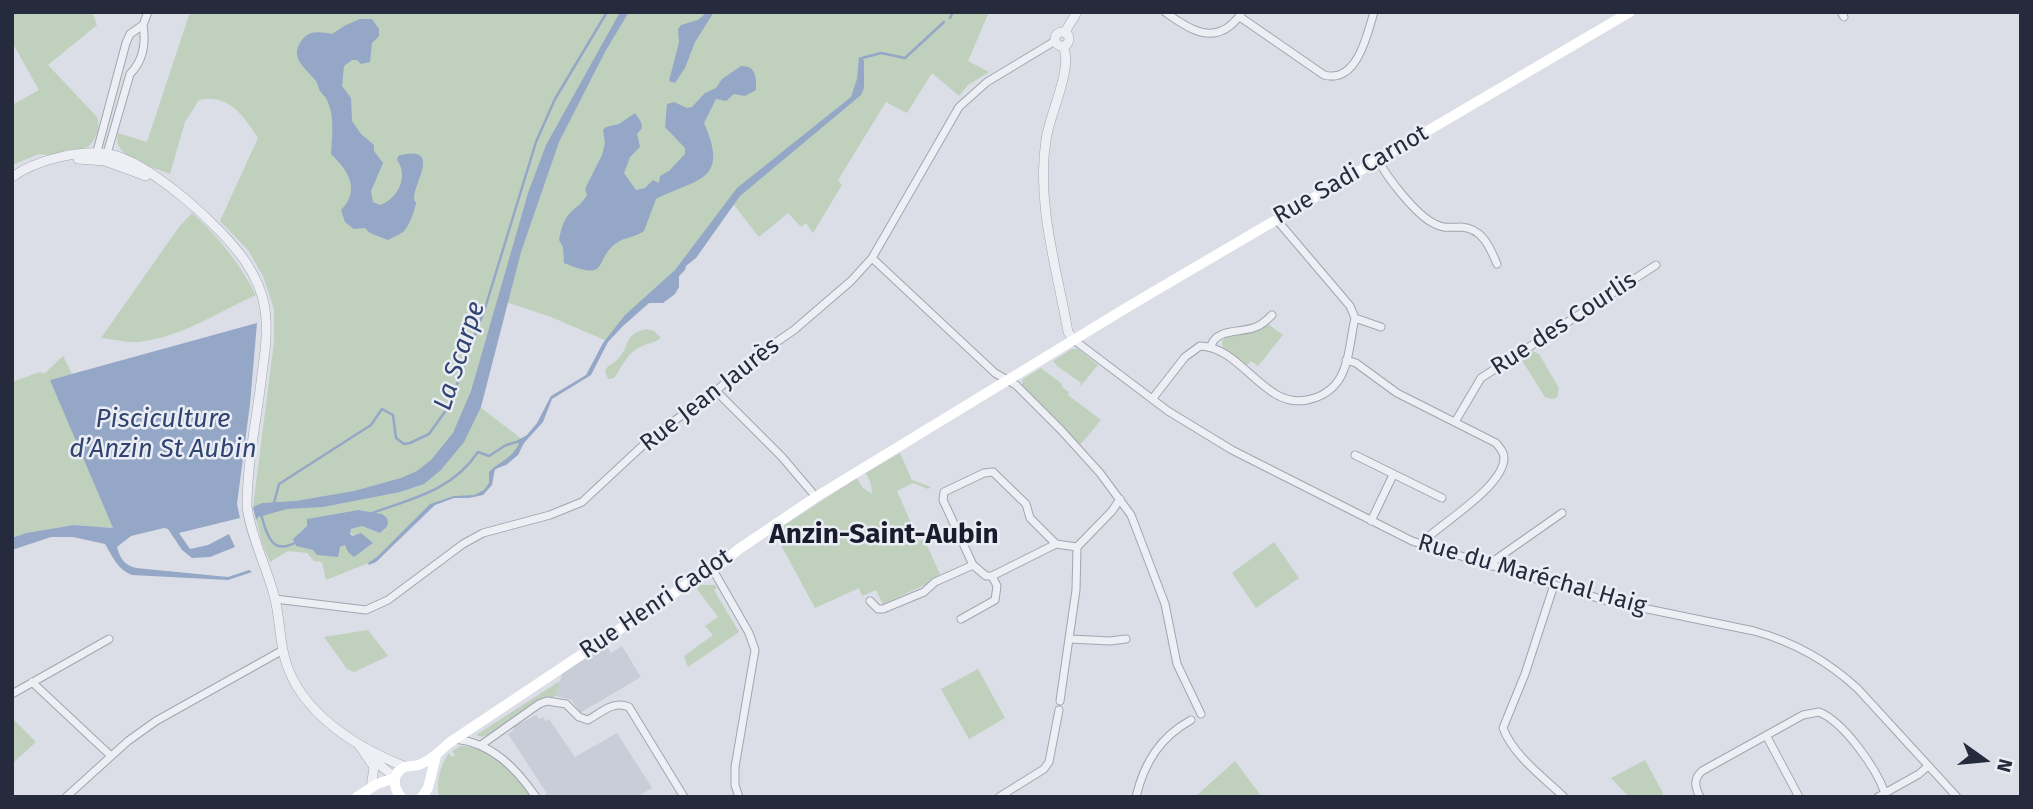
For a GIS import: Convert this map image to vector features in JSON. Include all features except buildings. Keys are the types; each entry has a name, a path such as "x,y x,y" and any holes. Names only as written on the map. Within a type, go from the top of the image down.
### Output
{"main road":[{"name":"Rue Sadi Carnot","path":"1074,340 1630,12"},
{"name":"Rue Henri Cadot","path":"395,777 436,756 455,739 680,589 713,570 816,497 1074,340"},
{"path":"428,790 436,756"},
{"path":"412,767 425,772 428,790"},
{"path":"357,797 395,777 394,786 399,796"},
{"path":"372,788 399,796"}],"street":[{"path":"101,157 130,74 137,66 145,43 144,25 148,12"},
{"path":"1074,340 1068,331 1044,197 1046,137 1067,62 1059,43 1058,32 1065,32 1077,12"},
{"path":"1165,12 1204,34 1226,29 1241,15 1324,75 1331,76 1342,75 1356,60 1365,43 1374,12"},
{"path":"101,157 126,43 131,34 144,25"},
{"name":"Rue Jean Jaurès","path":"275,599 356,610 374,607 388,600 482,533 550,515 582,502 653,436 716,391 749,361 785,338 838,294 872,258 959,107 987,82 1059,43"},
{"path":"12,177 56,159 101,157 163,184 195,208 233,246 254,275 265,307 267,332 247,489 248,515 275,599 289,671 316,710 358,743 412,767"},
{"path":"1378,159 1386,177 1423,216 1433,224 1448,229 1463,227 1475,230 1490,247 1497,264"},
{"path":"1153,398 1185,357 1200,346 1211,346 1280,397 1290,401 1314,398 1330,391 1341,378 1355,318 1350,306 1276,219"},
{"path":"872,258 995,373 1018,386 1100,473 1120,499 1131,515 1148,555 1165,604 1177,664 1201,714"},
{"name":"Rue des Courlis","path":"1455,422 1476,382 1481,378 1656,265"},
{"path":"1211,346 1213,340 1220,335 1257,327 1272,315"},
{"path":"1355,318 1381,327"},
{"name":"Rue du Maréchal Haig","path":"1074,340 1168,411 1232,450 1425,546 1604,600 1776,637 1827,663 1858,689 1957,797"},
{"path":"1346,360 1356,363 1397,393 1496,443 1503,451 1503,464 1492,483 1427,538 1425,546"},
{"path":"716,391 782,457 816,497"},
{"path":"1355,455 1442,498"},
{"path":"1056,544 1030,518 1026,504 993,472 944,492 943,500 973,565 986,576 992,576 1056,544 1077,547"},
{"path":"1371,521 1393,475"},
{"path":"1060,701 1076,590 1077,547 1120,499"},
{"path":"1491,566 1495,560 1562,513"},
{"path":"870,601 878,609 883,609 924,592 935,582 973,565"},
{"path":"713,570 749,633 755,650 735,767 734,785 738,797"},
{"path":"961,619 995,600 997,586 992,576"},
{"path":"1554,585 1525,674 1503,727 1510,741 1564,797"},
{"path":"12,694 109,639"},
{"path":"1070,639 1126,639"},
{"path":"66,797 128,741 174,709 283,650"},
{"path":"32,682 111,756"},
{"path":"481,745 542,702 566,704 579,717 588,720 615,704 624,704 629,707 684,797"},
{"path":"999,797 1044,769 1049,762 1059,710"},
{"path":"1700,797 1695,783 1697,775 1809,712 1824,713 1870,761 1882,795 1928,766"},
{"path":"1136,797 1147,763 1159,745 1191,720"},
{"path":"1768,737 1799,797"},
{"path":"455,739 481,745 511,765 536,797"},
{"path":"358,743 375,772 372,788"},
{"path":"364,753 395,777"}],"shaded area":[{"path":"605,643 611,653 622,646 641,677 580,713 572,700 556,696 563,671"},
{"path":"536,715 539,719 543,717 545,721 549,719 575,757 617,733 652,788 637,797 545,797 546,792 508,734 514,730 513,727"}],"green space":[{"path":"12,12 92,12 97,25 48,65 97,117 97,133 88,147 49,155 39,154 12,165 12,105 39,90 12,42"},
{"path":"190,12 989,12 968,61 989,72 968,85 959,96 932,73 907,113 886,102 838,180 842,185 813,233 806,223 801,227 788,213 759,237 734,205 652,297 607,341 551,317 503,301 476,404 523,440 516,453 491,474 492,480 486,490 476,496 455,497 433,504 376,560 326,580 322,562 314,561 307,553 288,551 270,562 253,507 274,342 274,309 263,276 248,250 220,221 258,138 234,108 227,103 209,99 199,100 185,122 170,174 127,155 118,142 118,133 147,142","holes":["358,510 375,514 386,529 380,533 362,526 351,529 350,533 371,545 358,553 348,552 346,545 337,551 296,546 295,541 307,526 308,519"]},
{"path":"192,213 228,251 256,295 170,335 134,342 101,338 179,227"},
{"path":"1268,324 1283,335 1258,366 1251,361 1246,366 1223,348 1222,341 1227,336"},
{"path":"647,329 654,331 661,338 635,350 614,378 608,379 606,369 621,355 630,338"},
{"path":"1072,349 1078,349 1098,365 1079,388 1081,383 1053,361"},
{"path":"1530,350 1539,354 1559,388 1557,398 1545,397 1523,362 1523,355"},
{"path":"63,356 72,374 51,380 114,528 74,525 12,538 12,382 40,372 44,374"},
{"path":"1041,368 1061,383 1069,392 1068,395 1101,420 1080,445 1022,385 1023,379"},
{"path":"900,453 912,480 931,487 928,489 913,483 897,491 919,541 924,539 940,574 925,585 883,604 876,590 862,596 859,588 815,608 774,532 857,478 862,487 872,494 866,473"},
{"path":"1274,542 1299,578 1256,608 1232,573"},
{"path":"700,585 715,585 717,588 714,590 739,632 688,667 684,656 713,635 705,626 718,617 697,589"},
{"path":"368,630 388,656 354,672 347,669 324,637"},
{"path":"978,669 1005,718 969,739 941,689"},
{"path":"560,681 556,696 542,699 487,735 476,735"},
{"path":"12,718 36,742 14,762 12,760"},
{"path":"461,746 472,747 492,756 518,779 531,797 439,797 438,779 443,763 449,753 452,757 455,755 452,751"},
{"path":"1645,760 1663,793 1661,797 1629,797 1611,778"},
{"path":"1235,761 1262,797 1195,797"}],"water":[{"path":"620,12 629,12 606,50 559,142 521,252 481,407 464,442 441,470 424,484 400,492 323,507 287,509 258,517 256,520 253,507 262,503 296,501 354,491 417,471 431,460 453,433 471,391 528,193 546,145"},
{"path":"707,12 714,12 695,42 685,68 675,83 669,81 679,42 678,29 681,25 698,20"},
{"path":"360,19 372,19 379,29 379,36 372,43 370,62 361,64 352,60 344,66 342,86 351,98 352,121 361,134 374,145 374,151 383,163 371,191 373,202 380,205 386,202 400,186 402,173 398,156 419,155 423,166 414,197 416,203 407,227 388,240 370,233 365,228 354,229 345,222 341,210 350,195 350,180 331,154 330,106 316,81 300,62 297,52 298,46 308,35 320,32 332,34"},
{"path":"859,57 864,60 864,88 861,95 740,196 696,258 679,276 679,287 675,294 663,303 649,303 608,342 591,375 552,399 543,422 524,443 518,455 506,465 495,469 492,485 483,495 454,498 435,505 376,562 369,565 368,563 430,504 454,496 474,495 484,490 489,483 489,472 510,456 519,443 518,440 527,435 537,423 551,396 586,375 603,343 625,315 675,270 737,188 851,97 857,79"},
{"path":"741,66 746,66 754,73 756,90 745,96 734,94 726,101 716,99 704,123 713,157 711,167 705,175 656,199 644,231 618,242 595,270 579,269 564,263 563,247 559,240 564,222 587,195 585,189 605,143 603,130 619,124 635,113 642,128 637,134 640,147 630,157 624,173 636,190 645,188 653,180 659,183 660,176 669,171 685,154 685,148 665,127 667,104 674,102 687,108 692,107 705,93 716,88 722,79"},
{"name":"Pisciculture d’Anzin St Aubin","path":"257,323 237,504 240,518 179,533 190,549 208,545 229,534 235,547 210,557 192,558 182,550 168,529 164,528 131,536 117,547 123,560 136,568 228,577 249,570 252,572 228,580 132,575 119,566 105,544 73,537 51,537 12,550 12,538 26,533 74,525 113,528 50,380"},
{"path":"358,510 382,514 388,523 380,533 362,526 351,529 350,534 353,536 361,533 373,543 354,557 345,545 340,547 338,557 317,555 313,550 296,546 293,539 307,526 307,519"}],"waterway":[{"name":"La Scarpe","path":"274,503 279,484 371,425 382,409 393,415 396,438 404,444 429,434 449,406 486,305 536,142 555,99 607,12"},
{"path":"950,18 953,12"},
{"path":"861,61 862,58 881,53 905,58 944,22"},
{"path":"369,514 443,485 468,465 478,452 489,456 506,445 520,441"},
{"path":"261,514 268,535 275,544 288,546 296,542"}],"district":[{"name":"Anzin-Saint-Aubin","path":"884,535"}]}
